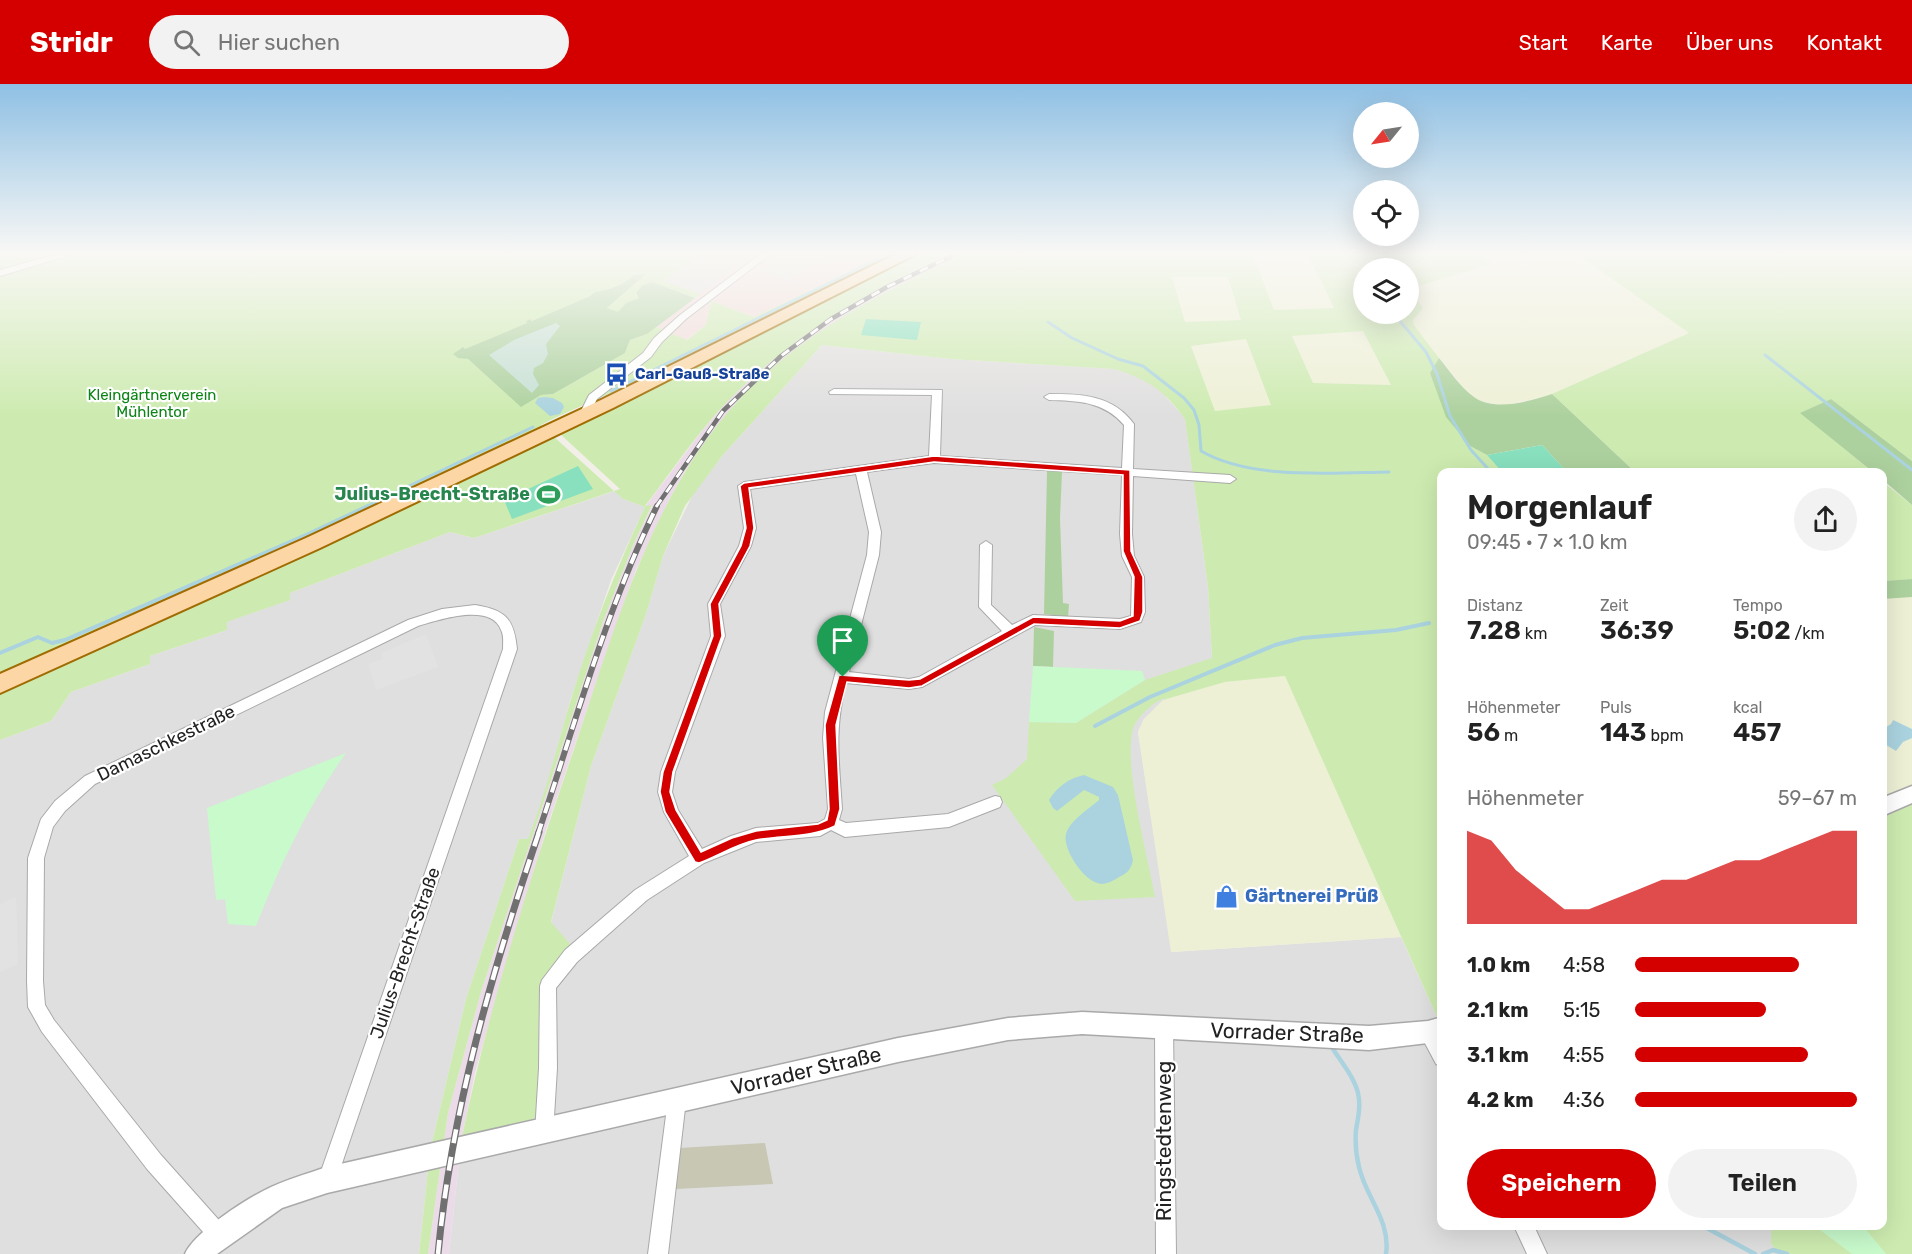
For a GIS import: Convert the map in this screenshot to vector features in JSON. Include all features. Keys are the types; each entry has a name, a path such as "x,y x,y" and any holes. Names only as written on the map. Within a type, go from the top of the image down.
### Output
{"main road":[{"path":"0,684 314,543 584,415 803,307"}],"street":[{"path":"584,415 593,397 639,362 683,317 697,307"},
{"path":"834,392 938,392 934,459"},
{"path":"843,677 909,684 922,682 1033,620 1120,624 1137,619 1139,612 1138,577 1127,551 1129,424 1123,416 1103,402 1090,399 1048,397"},
{"path":"699,858 670,812 665,792 668,772 718,636 714,604 746,546 750,528 744,486 934,459 1230,478"},
{"path":"544,1133 548,986 571,956 641,895 699,858 736,841 756,835 820,828 831,823 835,809 831,725 873,555 876,532 861,471"},
{"path":"986,545 984,607 1010,631"},
{"name":"Julius-Brecht-Straße","path":"327,1180 510,649 512,635 506,623 491,612 474,610"},
{"name":"Damaschkestraße","path":"219,1235 154,1162 48,1026 37,1007 34,887 36,858 46,825 60,806 90,780 413,623 446,612 474,610"},
{"path":"1887,806 1912,794"},
{"path":"831,823 845,831 949,820 994,802"},
{"name":"Vorrader Straße","path":"198,1254 219,1235 273,1199 327,1180 544,1133 898,1050 1008,1029 1082,1023 1370,1038 1435,1030"},
{"name":"Ringstedtenweg","path":"1164,1028 1166,1254"},
{"path":"658,1254 677,1100"},
{"path":"1526,1230 1537,1254"}],"shaded area":[{"path":"683,307 710,307 706,325 686,340 656,327"},
{"path":"726,307 776,307 754,317"},
{"path":"846,307 861,307 811,338 737,401 685,471 636,570 546,830 475,1073 461,1142 449,1254 428,1254 448,1113 481,992 604,619 634,543 652,506 645,507 701,432 729,399 807,332"},
{"path":"1181,307 1237,307 1241,320 1185,322"},
{"path":"1273,307 1334,308 1274,310"},
{"path":"1422,307 1652,307 1689,333 1547,396 1505,405 1475,399 1462,386 1414,325 1419,324 1419,313"},
{"path":"556,323 560,326 546,344 548,354 543,363 534,368 533,374 539,385 532,393 489,355 514,340"},
{"path":"1364,331 1391,385 1313,383 1292,336"},
{"path":"1246,338 1271,405 1215,411 1191,346"},
{"path":"822,345 951,359 1114,369 1136,375 1157,387 1185,418 1208,587 1212,658 1144,719 1138,732 1172,952 1401,937 1437,1017 1437,1230 1771,1230 1771,1244 1780,1254 449,1254 461,1142 540,966 591,766 646,614 663,556 695,490 722,456"},
{"path":"615,491 623,499 645,507 611,580 571,698 541,807 528,839 519,839 466,999 430,1151 419,1254 0,1254 0,740 51,721 71,692 150,664 150,656 227,630 226,622 289,600 290,593 450,532 474,538"},
{"path":"1912,597 1912,786 1887,798 1887,599"},
{"path":"426,634 438,667 376,690 368,664 383,658 381,653"},
{"path":"1285,676 1401,937 1171,952 1138,732 1144,719 1163,700 1225,682"},
{"path":"16,897 18,964 0,972 0,904"},
{"path":"765,1143 773,1184 676,1189 679,1148"}],"green space":[{"name":"Kleingärtnerverein Mühlentor","path":"0,307 565,307 532,321 530,319 526,321 528,323 465,349 459,349 461,357 468,359 521,406 541,395 553,394 625,353 630,340 647,334 656,327 687,340 706,325 710,307 726,307 754,317 776,307 785,307 628,385 541,425 544,428 359,518 0,678"},
{"path":"565,307 609,307 607,308 618,312 623,307 684,307 647,334 630,340 625,353 553,394 541,395 521,407 468,359 458,358 453,354 463,347 465,349 527,323 526,321 530,319 532,321"},
{"name":"Kleingärtnerverein Mühlentor","path":"609,307 623,307 618,313 607,308"},
{"path":"812,307 849,307 780,354 730,399 696,437 645,506 652,505 634,543 604,619 481,992 448,1113 428,1254 419,1254 430,1151 466,999 519,839 528,839 534,822 571,699 596,626 645,507 623,499 614,491 620,489 559,433"},
{"path":"861,307 1181,307 1185,322 1241,320 1237,307 1273,307 1274,310 1353,307 1353,324 1414,324 1439,358 1431,374 1470,446 1487,455 1498,468 1437,468 1437,1017 1285,676 1225,682 1163,700 1165,698 1146,710 1135,724 1131,745 1131,765 1142,836 1155,897 1075,901 992,785 1006,778 1027,759 1029,722 1076,723 1145,680 1212,658 1208,587 1185,419 1170,401 1146,382 1114,369 951,359 822,345 722,456 685,506 663,556 646,614 591,766 551,922 571,945 543,984 539,1009 537,1114 530,1123 461,1142 484,1042 526,895 604,658 638,566 681,478 708,438 738,401 762,377 816,334","holes":["1363,331 1391,385 1313,383 1292,336","1246,339 1271,405 1215,411 1191,346"]},
{"path":"1652,307 1912,307 1912,461 1831,399 1801,413 1868,468 1631,468 1552,394 1689,333"},
{"path":"866,319 921,322 917,340 861,335"},
{"path":"1439,358 1464,389 1474,397 1492,404 1513,404 1552,394 1631,468 1563,468 1542,445 1487,455 1470,446 1446,417 1430,373"},
{"path":"1831,399 1912,461 1912,505 1887,483 1887,468 1868,468 1800,413"},
{"path":"553,436 614,491 474,538 450,532 290,593 290,600 227,622 227,630 150,656 150,664 71,692 51,721 0,740 0,689"},
{"path":"1542,445 1563,468 1498,468 1487,455"},
{"name":"Julius-Brecht-Straße","path":"578,466 593,489 512,519 504,500"},
{"path":"1047,471 1062,472 1060,518 1063,603 1069,604 1068,617 1044,614"},
{"path":"1887,485 1912,505 1912,579 1887,581"},
{"path":"1912,579 1912,597 1887,599 1887,581"},
{"path":"1034,627 1054,631 1053,667 1033,666"},
{"path":"1033,666 1142,671 1145,680 1076,723 1029,722"},
{"path":"346,753 319,794 295,837 256,926 228,924 225,899 216,900 207,808"},
{"path":"1912,786 1912,1254 1780,1254 1771,1244 1771,1230 1887,1230 1887,798"},
{"path":"1820,1230 1866,1230 1886,1254 1852,1254"}],"water":[{"path":"538,398 553,398 562,403 564,407 560,414 550,416 535,403"},
{"path":"1893,720 1912,729 1912,738 1903,742 1896,751 1887,745 1887,726"},
{"path":"1084,775 1113,787 1118,795 1133,860 1127,872 1104,884 1095,882 1082,872 1071,856 1066,840 1071,824 1099,800 1099,797 1084,790 1057,811 1049,800 1064,784"}],"waterway":[{"path":"611,391 782,307"},
{"path":"1048,322 1072,338 1118,359 1143,366 1184,398 1194,410 1199,425 1201,451 1221,460 1243,467 1292,473 1389,472"},
{"path":"1402,324 1426,352 1437,374 1450,416 1471,450 1487,468"},
{"path":"1765,355 1912,470"},
{"path":"365,507 533,427"},
{"path":"0,653 38,637 52,643 65,640 368,506"},
{"path":"1095,726 1150,697 1275,645 1302,638 1396,630 1429,623"},
{"path":"1333,1049 1351,1076 1358,1093 1357,1158 1362,1178 1382,1220 1387,1242 1386,1254"},
{"path":"1710,1230 1755,1254"},
{"path":"1763,1254 1773,1250 1787,1254"}],"railway":[{"path":"656,507 723,411 781,356 831,319 853,307"},
{"path":"538,834 607,626 657,506"},
{"path":"438,1254 453,1146 476,1040 505,936 539,832"}],"place":[{"name":"Carl-Gauß-Straße","path":"617,374"},
{"name":"Julius-Brecht-Straße","path":"548,494"},
{"name":"Gärtnerei Prüß","path":"1227,896"}],"route":[{"path":"934,459 1127,472 1127,551 1138,577 1139,612 1137,619 1130,623 1120,624 1033,620 922,682 909,684 843,677 832,712 830,738 835,817 831,823 820,828 756,835 736,841 699,858 670,812 665,792 668,772 718,636 714,604 746,546 750,528 744,486 934,459"}]}
